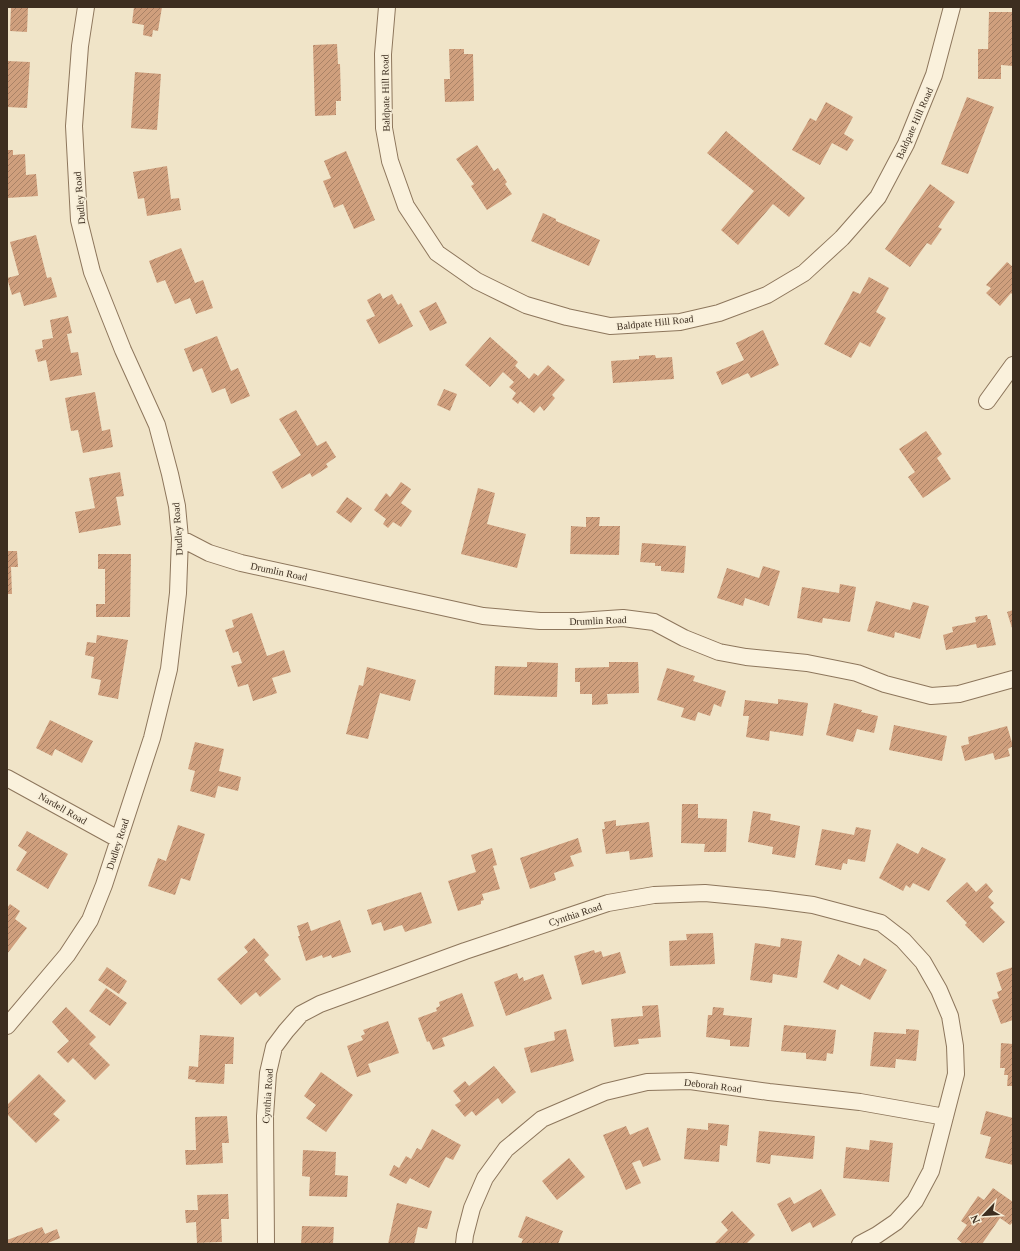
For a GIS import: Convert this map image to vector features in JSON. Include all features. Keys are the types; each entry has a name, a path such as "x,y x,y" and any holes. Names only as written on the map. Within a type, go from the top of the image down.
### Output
{"street":[{"name":"Dudley Road","path":"7,1026 67,955 90,920 104,885 152,738 169,669 178,593 180,538 177,506 157,424 123,350 92,272 80,220 74,126 80,46 86,7"},
{"name":"Baldpate Hill Road","path":"387,7 383,54 384,128 390,161 406,206 437,253 476,281 526,305 566,317 610,326 680,322 719,313 754,300 767,295 804,273 842,238 878,196 906,144 934,75 952,7"},
{"path":"987,401 1013,365"},
{"name":"Drumlin Road","path":"180,538 209,552 241,563 483,616 540,621 579,622 623,618 654,622 684,638 719,652 746,657 807,663 857,672 885,684 931,696 959,694 1013,679"},
{"name":"Nardell Road","path":"7,778 118,839"},
{"name":"Cynthia Road","path":"266,1244 265,1116 268,1073 274,1047 301,1014 320,1004 465,951 608,903 654,895 705,893 813,905 881,924 903,940 923,962 939,990 950,1016 955,1046 956,1074 931,1171 915,1201 896,1222 860,1244"},
{"name":"Deborah Road","path":"464,1244 472,1208 485,1178 506,1150 542,1119 606,1092 647,1082 690,1081 769,1092 860,1102 945,1117"}],"building":[{"path":"11,7 28,7 27,32 10,31"},
{"path":"134,7 162,7 158,31 153,30 152,37 143,35 144,25 132,23"},
{"path":"989,12 1013,12 1013,66 1001,65 1001,79 978,79 978,49 988,49"},
{"path":"337,44 338,64 340,64 341,101 336,101 336,115 315,116 313,45"},
{"path":"449,49 464,49 464,54 473,54 474,101 445,102 444,79 450,79"},
{"path":"7,61 30,62 27,108 7,107"},
{"path":"135,72 161,74 157,130 131,128"},
{"path":"967,97 994,107 968,174 941,164"},
{"path":"826,102 853,117 844,134 854,140 847,151 832,143 820,165 792,150 810,118 816,121"},
{"path":"726,131 805,198 789,217 773,204 738,245 721,230 754,191 707,153"},
{"path":"477,145 494,171 498,168 507,182 505,184 512,194 487,210 471,186 474,184 456,159"},
{"path":"7,150 13,150 13,155 25,154 26,175 36,174 38,196 7,198"},
{"path":"346,151 375,220 354,229 343,204 334,208 323,181 331,178 324,161"},
{"path":"167,166 171,199 179,198 181,210 147,216 144,198 138,199 133,172"},
{"path":"930,184 955,202 938,227 942,229 931,245 927,243 910,267 885,249"},
{"path":"543,213 556,219 556,221 600,240 589,266 531,241"},
{"path":"36,235 47,278 51,277 57,297 24,306 20,292 12,295 7,278 19,275 10,242"},
{"path":"181,248 195,283 203,280 213,308 196,314 190,298 175,304 165,280 157,283 149,261"},
{"path":"1007,262 1013,267 1013,295 1011,293 1000,306 986,293 991,288 986,285"},
{"path":"869,277 889,288 876,312 886,318 870,347 860,342 851,358 824,344 853,291 860,294"},
{"path":"380,293 383,299 392,294 398,305 401,303 413,326 379,344 366,320 375,316 367,300"},
{"path":"436,302 447,323 430,331 419,311"},
{"path":"68,316 72,333 67,334 71,353 78,352 82,375 50,381 46,360 38,362 35,350 43,348 42,340 53,338 50,320"},
{"path":"763,330 779,365 751,378 748,373 722,385 716,372 744,360 736,343"},
{"path":"217,336 231,371 238,368 250,396 231,404 225,388 212,393 202,368 193,372 184,349"},
{"path":"490,337 518,362 515,366 529,379 534,373 538,376 548,365 565,380 552,395 555,398 544,411 540,406 534,413 520,401 518,404 512,399 516,393 509,387 514,382 503,372 490,387 465,365"},
{"path":"655,355 656,358 672,357 674,379 613,383 611,361 639,359 639,356"},
{"path":"444,389 457,394 450,411 437,405"},
{"path":"95,392 102,431 110,429 113,447 83,453 78,430 71,431 65,398"},
{"path":"296,410 317,446 326,441 336,457 326,464 328,467 312,477 310,473 282,489 272,472 301,455 279,419"},
{"path":"926,431 942,454 937,458 951,479 923,498 908,477 915,472 899,449"},
{"path":"120,472 124,496 116,497 121,525 79,533 75,512 95,508 89,478"},
{"path":"401,482 411,489 401,503 412,511 401,527 393,522 388,528 383,524 386,519 374,510 386,493 390,497"},
{"path":"478,488 495,493 487,524 526,534 517,568 461,554"},
{"path":"347,497 362,508 351,523 336,512"},
{"path":"586,517 600,517 599,526 620,526 619,555 570,554 571,526 586,527"},
{"path":"642,543 686,546 684,573 661,571 661,566 655,566 655,563 640,562"},
{"path":"7,551 17,551 18,567 11,567 12,594 7,594"},
{"path":"98,554 131,554 130,617 96,617 96,604 105,604 105,569 98,569"},
{"path":"763,566 780,571 769,606 745,598 743,606 717,598 727,568 759,578"},
{"path":"840,584 856,587 850,622 823,618 822,623 797,618 802,587 839,593"},
{"path":"876,601 910,610 913,602 929,606 920,639 895,632 894,638 867,631"},
{"path":"1013,610 1013,627 1012,628 1007,612"},
{"path":"252,613 267,656 284,650 291,672 272,678 277,693 253,701 248,684 238,687 231,666 242,663 238,651 233,653 225,630 234,627 232,620"},
{"path":"987,615 988,619 990,619 996,645 977,648 976,644 946,650 943,635 953,632 952,627 976,622 975,617"},
{"path":"97,635 128,640 118,699 98,695 101,680 91,678 94,657 85,655 87,642 96,643"},
{"path":"527,662 558,663 557,697 494,695 495,666 527,667"},
{"path":"609,662 638,662 639,693 607,694 608,704 592,705 592,694 580,694 580,682 575,682 575,668 609,667"},
{"path":"367,667 416,680 410,701 380,693 368,739 346,734 359,685 363,686"},
{"path":"667,668 695,676 693,681 726,691 721,707 714,704 710,716 698,712 695,721 681,717 684,708 657,700"},
{"path":"778,699 808,703 803,736 770,731 769,741 746,737 749,716 743,716 745,700 778,704"},
{"path":"834,703 862,710 861,712 878,716 874,733 857,729 853,742 826,735"},
{"path":"50,720 93,741 82,763 55,749 52,756 36,748"},
{"path":"894,725 947,736 942,761 889,750"},
{"path":"1007,726 1013,746 1008,749 1010,756 995,760 993,753 965,761 961,746 969,744 968,737"},
{"path":"195,742 224,749 219,771 241,777 238,791 218,786 215,798 190,791 195,771 188,769"},
{"path":"682,804 698,804 698,818 727,819 726,852 704,852 705,844 681,843"},
{"path":"753,811 771,814 770,820 800,826 795,858 772,854 773,847 748,842"},
{"path":"616,820 616,826 649,822 653,857 630,860 629,851 606,854 602,829 605,829 604,822"},
{"path":"178,825 205,834 190,881 181,878 175,895 148,886 158,858 166,861"},
{"path":"856,827 871,830 865,862 848,859 847,864 843,863 841,870 815,865 822,829 854,835"},
{"path":"27,831 68,854 48,889 16,870 27,852 18,846"},
{"path":"578,838 582,852 570,856 574,866 554,873 556,880 530,889 520,858"},
{"path":"897,843 918,854 922,847 946,859 929,891 913,883 910,888 906,885 903,891 879,878"},
{"path":"492,848 497,865 493,866 500,889 482,894 484,900 481,901 481,904 458,911 448,881 476,872 471,855"},
{"path":"967,882 976,892 986,883 993,891 988,897 994,903 990,907 1005,922 983,943 965,925 967,923 946,901"},
{"path":"421,892 432,923 405,932 402,925 384,931 381,922 372,925 367,910"},
{"path":"10,904 20,911 15,919 27,928 7,954 7,908"},
{"path":"340,920 351,952 332,958 331,955 323,958 322,955 306,961 298,936 300,936 297,926 308,922 311,931"},
{"path":"713,933 715,964 670,966 669,941 687,940 686,934"},
{"path":"254,938 269,955 264,960 281,979 260,997 256,992 241,1005 217,979 248,952 244,947"},
{"path":"781,938 802,941 797,978 773,974 772,983 750,980 755,943 780,947"},
{"path":"594,950 595,953 601,951 603,957 620,952 626,973 582,985 574,956"},
{"path":"838,954 860,966 864,958 887,970 870,1000 841,984 838,990 823,982"},
{"path":"107,967 127,981 119,994 98,980"},
{"path":"1013,967 1013,1020 1001,1024 992,1000 999,998 997,992 1002,990 996,973"},
{"path":"517,973 519,979 523,977 524,981 543,974 552,999 506,1016 494,982"},
{"path":"106,988 127,1003 110,1026 89,1011"},
{"path":"462,993 474,1026 442,1038 445,1046 433,1050 429,1041 427,1042 418,1018 437,1011 436,1008 440,1006 439,1002"},
{"path":"658,1005 661,1037 638,1039 639,1044 614,1047 611,1019 643,1016 642,1006"},
{"path":"66,1007 96,1037 89,1044 110,1065 95,1080 73,1058 68,1063 57,1052 69,1041 52,1022"},
{"path":"713,1007 724,1008 723,1015 752,1018 749,1047 730,1046 730,1040 706,1037 708,1015 712,1015"},
{"path":"388,1021 399,1053 368,1064 371,1072 357,1077 347,1046 363,1040 361,1036 365,1034 363,1030"},
{"path":"784,1025 836,1030 833,1054 827,1053 826,1061 806,1059 806,1053 781,1051"},
{"path":"566,1029 574,1061 531,1073 524,1048 555,1040 554,1032"},
{"path":"906,1029 919,1030 916,1061 896,1059 895,1068 870,1066 874,1032 906,1034"},
{"path":"200,1035 234,1037 233,1064 225,1064 224,1084 195,1082 196,1080 188,1079 189,1066 198,1067"},
{"path":"1001,1043 1013,1044 1013,1086 1007,1086 1008,1075 1004,1075 1005,1068 1000,1068"},
{"path":"494,1066 516,1092 502,1104 498,1098 476,1116 472,1111 465,1117 455,1105 461,1101 453,1091 465,1081 469,1086"},
{"path":"321,1072 353,1095 326,1132 306,1118 316,1105 304,1096"},
{"path":"39,1074 66,1101 53,1114 60,1120 36,1143 7,1114 7,1105"},
{"path":"986,1111 1013,1118 1013,1165 985,1158 991,1137 980,1134"},
{"path":"227,1116 229,1143 222,1143 223,1163 186,1165 185,1150 196,1150 195,1117"},
{"path":"708,1123 729,1125 727,1146 720,1145 719,1162 684,1159 687,1128 708,1130"},
{"path":"626,1126 630,1135 648,1127 661,1160 643,1167 640,1160 632,1163 641,1183 626,1190 603,1135"},
{"path":"432,1129 461,1145 453,1160 446,1157 429,1188 410,1178 406,1184 389,1175 394,1165 399,1168 406,1156 411,1159 417,1148 421,1150"},
{"path":"759,1131 815,1136 813,1159 771,1155 770,1164 756,1162"},
{"path":"870,1140 893,1143 889,1182 843,1178 846,1147 869,1150"},
{"path":"303,1150 336,1152 335,1175 348,1176 347,1197 309,1196 310,1177 302,1176"},
{"path":"569,1158 585,1177 557,1200 542,1181"},
{"path":"993,1188 1013,1202 1013,1222 1010,1225 1000,1218 982,1244 963,1244 957,1239 967,1225 961,1221 978,1196 984,1200"},
{"path":"821,1189 836,1215 813,1228 810,1222 792,1232 777,1204 790,1197 794,1204"},
{"path":"228,1194 229,1219 221,1219 222,1242 197,1243 196,1222 186,1223 185,1210 198,1210 197,1195"},
{"path":"397,1203 432,1211 427,1229 418,1227 414,1244 388,1244"},
{"path":"732,1211 755,1235 746,1244 714,1244 728,1230 721,1222"},
{"path":"526,1216 563,1231 558,1244 521,1244 523,1239 518,1237"},
{"path":"302,1226 334,1227 333,1244 301,1244"},
{"path":"42,1227 45,1234 57,1229 60,1238 48,1243 49,1244 7,1244 7,1240"}]}
